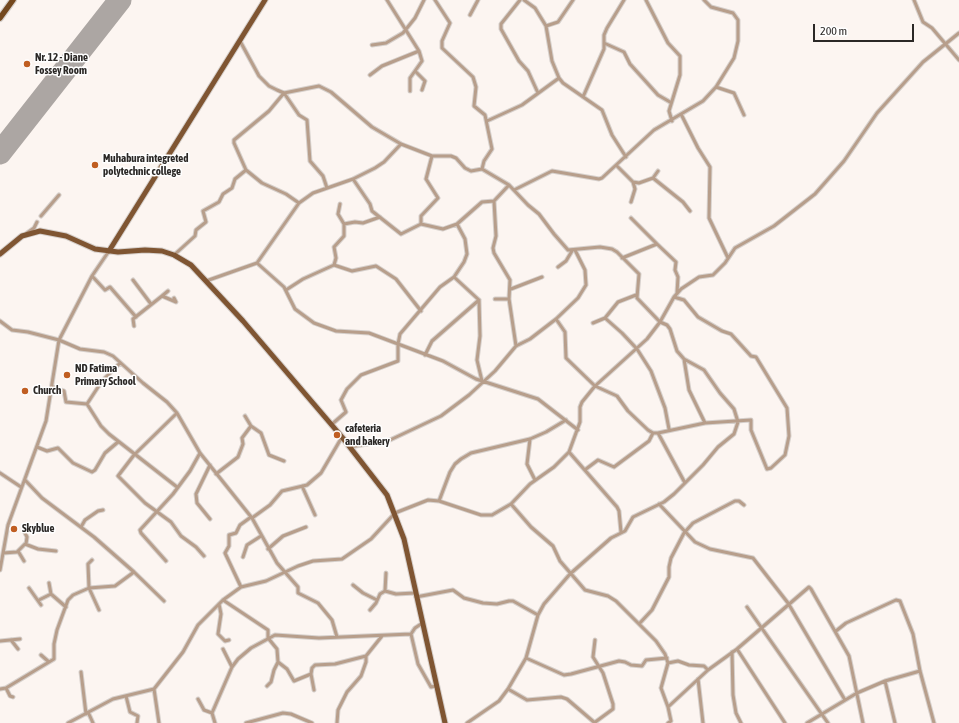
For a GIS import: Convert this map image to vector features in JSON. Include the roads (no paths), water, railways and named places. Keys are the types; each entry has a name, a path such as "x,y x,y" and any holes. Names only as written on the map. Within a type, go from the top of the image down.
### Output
{"highway":[{"path":"0,18 13,0"}],"main road":[{"path":"109,251 265,0"},
{"path":"0,254 16,240 27,233 40,231 55,233 95,250 162,251 174,255 191,265 243,321 342,437 383,488 395,513 404,539 415,595 445,723"}],"street":[{"path":"387,0 399,20 407,29 419,51 422,61 410,78 410,91"},
{"path":"372,45 386,43 407,29 424,0"},
{"path":"435,0 450,23 442,41 442,48 473,77 476,87 474,106 485,115 487,121 492,149 484,160 482,169"},
{"path":"470,15 478,0"},
{"path":"520,0 501,24 501,29 519,61 528,71 538,93"},
{"path":"524,0 535,8 546,26 552,61 559,78 563,83 583,96 604,113 612,135 626,157"},
{"path":"546,26 558,22 573,0"},
{"path":"583,96 604,49 607,28 624,0"},
{"path":"646,0 668,43 680,56 680,75 670,102 669,111 672,122"},
{"path":"514,190 546,172 557,171 599,179 617,166 654,130 672,122 704,101 716,87 734,58 738,41 738,20 732,13 711,7 704,0"},
{"path":"914,0 923,22 932,28 959,60"},
{"path":"68,723 113,699 154,689 183,652 198,625 223,600 241,587 266,580 283,572 313,562 342,559 370,539 395,513 428,500 439,501 481,515 492,515 511,504 535,480 554,467 569,452 580,422 580,407 595,386 637,349 660,322 677,293 699,277 713,274 735,248 774,226 815,194 844,161 876,113 924,62 959,33"},
{"path":"240,41 259,76 269,86 284,93 300,115 307,120 310,161 323,176 327,188"},
{"path":"604,44 624,52 630,64 658,95 670,102"},
{"path":"370,75 382,66 419,51"},
{"path":"415,72 425,81 422,90"},
{"path":"487,121 522,105 559,78"},
{"path":"299,203 286,194 262,183 246,170 234,140 269,111 284,93 319,86 330,92 372,127 402,144 432,156 451,156 471,171 482,169 509,185 539,214 568,250 612,249 639,274 640,282 636,295 637,298 660,322 667,325 670,329 677,351 684,359 698,366 708,374 720,393 734,409 738,417 734,434 718,447 674,494 659,504 633,517 626,529 611,538 570,574 544,604 538,615 526,658 508,689 499,701 467,723"},
{"path":"716,87 734,93 744,115"},
{"path":"682,116 698,148 710,167 709,218 728,258"},
{"path":"206,281 257,264 299,203 313,193 353,179 384,162 402,144"},
{"path":"421,224 421,216 438,198 426,179 432,156"},
{"path":"617,166 633,182 635,189 632,202"},
{"path":"174,255 195,236 196,230 206,222 203,211 218,202 223,194 232,188 235,179 246,170"},
{"path":"633,182 639,183 653,178 658,171"},
{"path":"653,178 683,202 690,211"},
{"path":"353,179 370,204 372,211 401,234 421,224 443,228 457,224 482,202 494,201 509,185"},
{"path":"41,216 59,195"},
{"path":"494,201 496,222 494,253 510,280 511,289 508,300 516,346"},
{"path":"334,265 336,258 334,247 344,236 344,224 338,214 340,204"},
{"path":"344,224 355,222 363,223 380,217"},
{"path":"631,218 676,262 675,270 678,277 677,293"},
{"path":"27,233 34,228 37,222"},
{"path":"331,425 346,412 341,400 347,389 361,375 398,361 398,344 400,334 440,287 454,277 464,262 467,254 463,232 457,224"},
{"path":"622,258 657,244"},
{"path":"0,570 8,525 46,421 53,387 59,340 92,276 109,251"},
{"path":"558,267 566,261 573,251"},
{"path":"350,447 390,440 441,416 461,402 482,380 495,370 516,346 530,339 556,319 578,298 586,285 585,270 573,251"},
{"path":"257,264 286,290 289,300 295,309 314,323 336,331 368,332 443,361 482,380 538,399 578,430"},
{"path":"286,290 303,279 334,265 352,271 371,266 380,267 404,288 421,311"},
{"path":"92,276 105,290 110,287 136,316"},
{"path":"454,277 479,300 480,336 477,360 482,380"},
{"path":"511,289 542,277"},
{"path":"133,280 152,304"},
{"path":"134,326 133,319 168,291"},
{"path":"593,323 605,318 618,302 636,295"},
{"path":"162,296 176,302 174,298"},
{"path":"586,469 598,460 614,467 648,440 653,433 705,423 729,421 738,422 750,420 751,430 767,469 780,461 785,455 789,436 787,408 756,357 751,356 731,334 722,331 698,317 684,300 674,297"},
{"path":"495,299 508,300"},
{"path":"425,355 432,341 479,300"},
{"path":"605,318 637,349 651,371 658,387 669,429"},
{"path":"556,319 565,332 566,358 595,386 617,396 628,411 653,433"},
{"path":"0,321 12,330 28,332 59,340 80,349 104,352 113,356 167,402 177,413 200,453 252,517 261,536 283,572 298,587 298,593 318,603 323,608 332,620 337,636"},
{"path":"684,359 689,390 705,423"},
{"path":"87,404 102,381 120,363"},
{"path":"53,387 64,391 66,402 87,404"},
{"path":"87,404 102,426 118,442 177,487"},
{"path":"177,413 134,455 119,474 119,478 145,503 171,522 181,536 196,547 204,556"},
{"path":"245,416 251,426 260,433 269,455 284,461"},
{"path":"439,501 450,472 455,464 471,453 530,439 546,432 566,420"},
{"path":"216,474 238,458 243,444 242,438 251,426"},
{"path":"658,432 685,483"},
{"path":"241,587 225,553 229,546 228,535 236,533 240,525 270,505 282,490 307,485 321,473 342,437"},
{"path":"530,439 528,464 535,480"},
{"path":"37,447 47,451 58,448 73,463 92,472 95,470 105,453 118,442"},
{"path":"569,452 586,469 617,507 619,511 621,532"},
{"path":"166,561 140,533 140,530 158,512 190,471 200,453"},
{"path":"210,465 196,494 197,503 210,519"},
{"path":"0,473 21,487"},
{"path":"25,480 42,498 81,527 134,572 164,601"},
{"path":"302,486 315,515"},
{"path":"639,624 652,610 669,577 668,568 671,558 684,533 693,523 734,501 739,501 744,505"},
{"path":"511,504 531,527 553,546 570,574 585,590 608,596 616,601 656,641 667,658 668,663 661,688 668,707 670,722"},
{"path":"659,504 684,533 695,542 710,549 753,558 788,603 845,700"},
{"path":"81,527 85,520 98,511 103,510"},
{"path":"268,548 283,536 306,527"},
{"path":"3,553 18,551 26,544 27,536 24,531"},
{"path":"243,557 247,545 261,536"},
{"path":"26,544 38,549 56,551"},
{"path":"18,551 24,562"},
{"path":"92,560 88,564 89,588 99,610"},
{"path":"0,689 6,688 49,662 55,656 55,638 66,607 73,595 89,588 115,586 134,572"},
{"path":"370,610 384,591 386,573"},
{"path":"49,583 51,594 66,607"},
{"path":"353,585 363,593 377,600"},
{"path":"29,588 39,600 41,605"},
{"path":"668,707 708,670 737,649 806,588 811,589 849,656 863,723"},
{"path":"384,591 396,594 415,595 453,590 464,598 483,604 497,604 509,601 513,602 538,615"},
{"path":"39,600 51,594"},
{"path":"223,600 268,630 268,638 277,649 278,662 271,682 267,686"},
{"path":"836,631 853,620 896,600 900,601 913,634 920,671 934,723"},
{"path":"219,604 221,614 218,634 225,641 229,640"},
{"path":"747,607 828,723"},
{"path":"422,624 415,628 411,634 418,664 431,687 436,686"},
{"path":"215,723 212,713 232,667 243,653 268,638 280,635 319,638 353,635 370,637 411,634"},
{"path":"314,690 311,674 312,668 315,665 327,665 366,656 384,635"},
{"path":"0,641 20,639"},
{"path":"11,640 18,649"},
{"path":"508,689 527,700 561,697 567,699 595,723 613,708 613,704 593,653 595,640"},
{"path":"737,649 785,723"},
{"path":"223,650 232,667"},
{"path":"732,652 733,696 736,713 742,723"},
{"path":"41,655 49,662"},
{"path":"337,723 338,710 347,692 361,676 366,662 366,656"},
{"path":"526,658 564,675 622,661 631,665 642,666 646,660 667,658"},
{"path":"668,663 678,660 689,665 704,666 708,670"},
{"path":"278,662 287,669 294,681 311,674"},
{"path":"807,723 857,693 885,681 920,671"},
{"path":"81,672 87,713 93,723"},
{"path":"698,679 703,723"},
{"path":"885,681 896,723"},
{"path":"6,688 10,696 13,697"},
{"path":"154,689 159,723"},
{"path":"126,696 130,712 138,716 137,723"},
{"path":"198,699 204,710 212,713"},
{"path":"246,723 282,713 312,723"},
{"path":"298,723 300,718"}],"place":[{"name":"Nr. 12 - Diane Fossey Room","path":"27,64"},
{"name":"Muhabura integreted polytechnic college","path":"95,165"},
{"name":"ND Fatima Primary School","path":"67,375"},
{"name":"Church","path":"25,391"},
{"name":"cafeteria and bakery","path":"337,435"},
{"name":"Skyblue","path":"14,529"}]}
